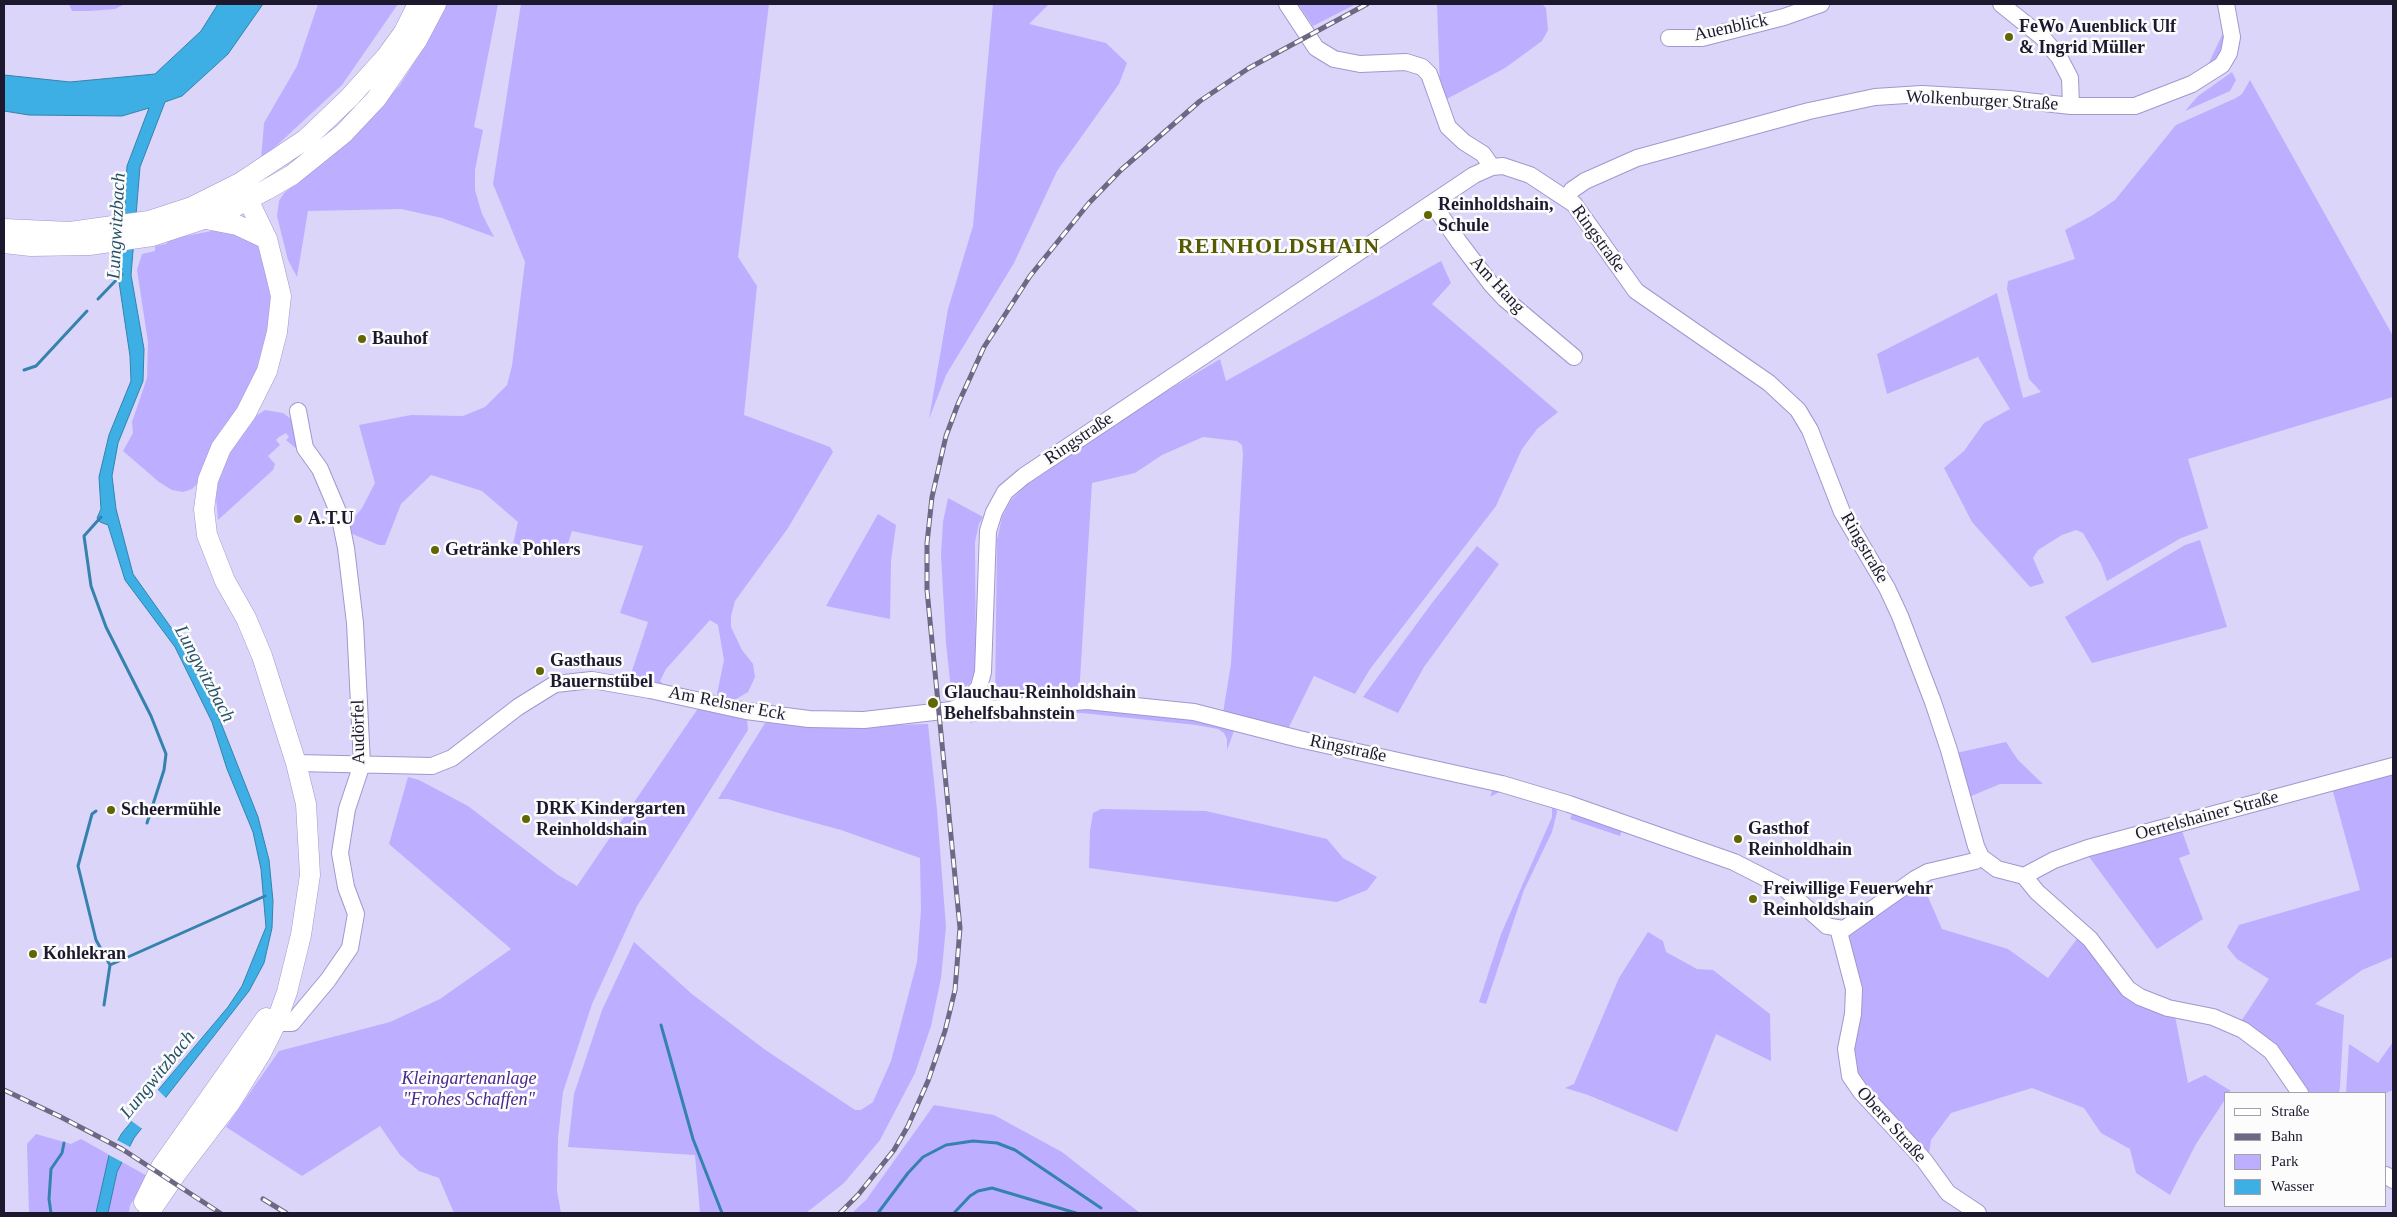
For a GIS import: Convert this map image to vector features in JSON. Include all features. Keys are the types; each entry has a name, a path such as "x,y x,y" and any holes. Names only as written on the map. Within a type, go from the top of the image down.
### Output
{"main road":[{"path":"206,219 245,191 306,139 349,98 404,32 418,4"},
{"path":"150,229 192,207 292,175 344,133 376,99 396,72 436,4"},
{"path":"149,1213 175,1175 230,1103 261,1054 276,1023 295,960 310,875 306,804 296,763 262,656 246,618 225,581 207,535 204,508 208,480 221,448 246,413 267,372 277,332 281,296 267,239 245,191"},
{"path":"4,243 69,246 103,237 206,219 238,225 267,239"},
{"path":"4,229 70,232 103,237"},
{"path":"139,1213 161,1166 264,1022 295,960"}],"street":[{"path":"1287,4 1316,48 1328,56 1348,63 1406,62 1422,67 1429,74 1448,128 1464,142 1483,154 1492,167"},
{"name":"Auenblick","path":"1669,38 1702,38 1784,17 1821,4"},
{"path":"2001,4 2042,37 2059,58 2070,78 2071,106"},
{"name":"Wolkenburger Straße","path":"1567,198 1572,190 1585,181 1637,158 1809,111 1875,97 1922,94 2009,99 2071,106 2135,106 2192,84 2216,71 2226,59 2231,45 2231,28 2226,4"},
{"name":"Ringstraße","path":"1838,928 1827,926 1783,887 1734,862 1569,804 1502,784 1299,739 1194,712 1087,701 991,709 970,698 979,687 983,672 988,531 994,512 1005,492 1024,476 1474,175 1492,167 1503,166 1519,170 1567,198 1586,218 1636,291 1769,383 1790,401 1805,420 1842,512 1887,588 1900,616 1933,702 1949,750 1976,846 1981,857"},
{"name":"Am Hang","path":"1432,203 1491,284 1505,299 1574,356"},
{"name":"Audörfel","path":"276,1023 292,1023 328,980 350,948 356,914 346,887 340,853 347,809 362,764 355,623 346,548 339,514 320,470 305,448 298,411"},
{"name":"Am Relsner Eck","path":"296,763 432,766 452,758 518,707 555,684 592,680 650,690 746,711 809,719 864,720 951,710 962,706 970,698"},
{"name":"Oertelshainer Straße","path":"2024,876 2054,860 2088,848 2393,766"},
{"path":"1838,928 1844,929 1914,879 1928,872 1975,861 1981,857 1998,869 2024,876 2037,892 2090,939 2128,989 2140,997 2168,1008 2213,1017 2243,1030 2271,1051 2299,1092"},
{"name":"Obere Straße","path":"1838,928 1854,990 1853,1014 1846,1048 1850,1076 1861,1092 1924,1160 1948,1193 1978,1213"}],"green space":[{"path":"69,4 125,4 115,9 72,11"},
{"path":"318,4 398,4 342,85 261,160 264,123 297,66"},
{"path":"444,4 498,4 474,127 483,130 475,170 475,190 482,214 494,237 442,218 401,209 308,211 297,277 288,260 277,216 279,201 284,193 344,145 400,85 424,47"},
{"path":"521,4 769,4 738,257 757,286 744,415 830,447 833,452 788,528 735,601 731,616 731,627 742,650 753,664 755,677 748,692 733,701 716,699 724,660 718,625 710,620 666,669 660,681 665,686 629,680 648,622 620,613 643,546 572,531 566,550 513,544 518,522 482,491 431,475 401,504 385,545 379,545 350,533 350,523 362,508 375,483 359,425 411,415 463,416 485,407 507,385 512,366 525,262 493,184"},
{"path":"993,4 1049,4 1029,24 1106,43 1127,63 1119,84 1057,171 1014,263 946,375 929,419 948,309 973,226"},
{"path":"1298,4 1356,4 1313,26"},
{"path":"1437,4 1542,4 1546,8 1548,30 1542,41 1505,68 1443,101 1440,87"},
{"path":"2224,24 2227,34 2218,63 2206,69 2223,33"},
{"path":"2232,72 2236,80 2230,91 2185,111 2198,96"},
{"path":"2250,80 2393,336 2393,397 2188,459 2208,528 2181,538 2107,581 2101,564 2083,533 2076,530 2062,535 2038,550 2033,558 2044,583 2030,587 1972,522 1944,468 1964,451 1984,423 2010,409 1978,357 1887,394 1877,354 1997,293 2023,398 2041,392 2029,379 2007,289 2008,281 2075,259 2065,230 2093,215 2115,200 2176,125 2236,98 2242,94"},
{"path":"222,229 252,238 261,250 270,286 271,308 262,363 198,483 192,489 183,492 172,490 159,482 123,451 133,433 132,422 147,378 148,342 137,270 142,254 155,251 155,246 166,244 170,239"},
{"path":"1441,261 1451,283 1432,304 1558,412 1537,429 1522,449 1496,506 1370,669 1355,694 1314,676 1287,731 1223,713 1231,664 1243,454 1242,445 1237,441 1203,437 1162,455 1135,473 1092,483 1079,696 995,700 997,540 1002,517 1011,500 1027,485 1145,404 1220,359 1226,381"},
{"path":"265,410 283,413 290,418 294,423 298,450 286,440 289,437 286,433 279,437 276,440 280,445 268,456 275,464 273,470 218,520 216,498 219,477 228,456 251,419"},
{"path":"948,498 983,517 979,524 975,542 976,671 970,683 952,699 946,643 941,555 943,522"},
{"path":"878,514 896,525 891,561 890,619 826,606"},
{"path":"2200,540 2227,627 2092,663 2065,617 2185,545"},
{"path":"1477,546 1499,564 1424,667 1398,713 1363,697 1432,603"},
{"name":"Kleingartenanlage \"Frohes Schaffen\"","path":"699,707 747,719 748,730 637,906 592,1004 563,1092 558,1138 557,1191 561,1213 454,1213 439,1178 419,1171 400,1155 380,1126 302,1176 226,1127 279,1051 390,1022 440,999 511,949 389,844 408,777 419,780 468,806 558,875 577,886"},
{"path":"1083,707 1175,716 1235,728 1227,750 1227,739 1224,733 1218,729 1082,713 997,716 970,723 970,714"},
{"path":"765,723 863,726 928,724 946,927 941,978 931,1026 915,1073 880,1140 844,1183 806,1213 700,1213 695,1155 568,1147 574,1094 602,1010 634,942 692,994 764,1049 855,1110 861,1110 873,1102 891,1061 917,962 921,910 920,858 841,830 728,799 718,799"},
{"path":"2006,742 2018,760 2043,784 2000,784 1969,797 1956,753"},
{"path":"2393,771 2393,957 2362,970 2315,1004 2344,1015 2340,1087 2339,1092 2306,1092 2240,1023 2269,979 2237,959 2227,947 2239,925 2360,890 2332,788"},
{"path":"1494,787 1556,808 1557,812 1552,832 1524,890 1486,1004 1479,1002 1501,934 1552,817 1552,808 1499,792 1490,797"},
{"path":"1101,809 1206,811 1327,839 1343,858 1377,877 1367,890 1337,902 1089,868 1090,831 1093,813"},
{"path":"1573,812 1622,830 1620,836 1570,819"},
{"path":"2181,828 2190,854 2179,858 2203,919 2157,949 2087,854"},
{"path":"1921,881 1942,929 2008,949 2048,978 2079,936 2092,950 2175,1016 2188,1083 2205,1075 2231,1091 2224,1092 2224,1101 2196,1144 2170,1195 2136,1173 2130,1149 2101,1133 2084,1108 2032,1088 1951,1113 1931,1140 1929,1154 1856,1078 1848,932"},
{"path":"1648,932 1663,941 1666,952 1697,969 1713,970 1770,1014 1771,1061 1716,1034 1677,1132 1588,1095 1565,1088 1574,1084 1619,978"},
{"path":"2393,1042 2393,1090 2387,1093 2346,1092 2349,1044 2378,1063"},
{"path":"934,1105 994,1115 1062,1152 1140,1213 852,1213 866,1200"},
{"path":"36,1134 71,1144 81,1139 149,1177 130,1205 129,1213 29,1213 27,1144"}],"water":[{"path":"218,4 263,4 228,54 182,96 165,102 140,167 131,275 144,349 143,381 118,443 112,476 116,509 133,574 182,643 219,718 258,817 269,860 273,901 272,928 264,963 249,991 134,1138 117,1172 108,1213 96,1213 109,1155 122,1133 228,1007 242,986 266,927 261,869 253,832 227,769 212,722 175,647 125,580 108,525 100,522 97,518 101,509 99,477 109,435 131,381 130,356 119,282 127,166 149,108 122,116 29,115 4,111 4,75 70,82 155,74 201,31"}],"pier":[{"path":"156,1088 168,1100 144,1130 130,1120"},
{"path":"115,1139 132,1148 124,1163 107,1154"}],"waterway":[{"name":"Lungwitzbach","path":"98,299 122,274"},
{"path":"24,370 36,366 87,311"},
{"path":"101,517 84,536 91,586 106,627 151,716 166,754 164,770 147,823"},
{"path":"96,811 92,814 78,866 96,940 110,965 104,1005"},
{"path":"110,965 265,896"},
{"path":"661,1025 693,1139 722,1213"},
{"path":"878,1213 908,1173 923,1157 946,1145 973,1141 997,1143 1015,1150 1101,1208"},
{"path":"51,1213 49,1199 51,1169 62,1153 64,1143"},
{"path":"954,1213 970,1196 978,1191 992,1188 1076,1213"}],"railway":[{"path":"840,1213 858,1195 894,1150 908,1126 928,1081 945,1031 955,990 960,928 927,590 927,543 932,497 946,436 958,404 984,347 1030,276 1089,203 1121,170 1200,101 1249,68 1367,4"},
{"path":"4,1090 122,1149 220,1213"},
{"path":"263,1199 286,1213"}],"place":[{"name":"FeWo Auenblick Ulf & Ingrid Müller","path":"2009,37"},
{"name":"Reinholdshain, Schule","path":"1428,215"},
{"name":"Bauhof","path":"362,339"},
{"name":"A.T.U","path":"298,519"},
{"name":"Getränke Pohlers","path":"435,550"},
{"name":"Gasthaus Bauernstübel","path":"540,671"},
{"name":"Glauchau-Reinholdshain Behelfsbahnstein","path":"933,703"},
{"name":"Scheermühle","path":"111,810"},
{"name":"DRK Kindergarten Reinholdshain","path":"526,819"},
{"name":"Gasthof Reinholdhain","path":"1738,839"},
{"name":"Freiwillige Feuerwehr Reinholdshain","path":"1753,899"},
{"name":"Kohlekran","path":"33,954"}],"district":[{"name":"REINHOLDSHAIN","path":"1279,247"}]}
